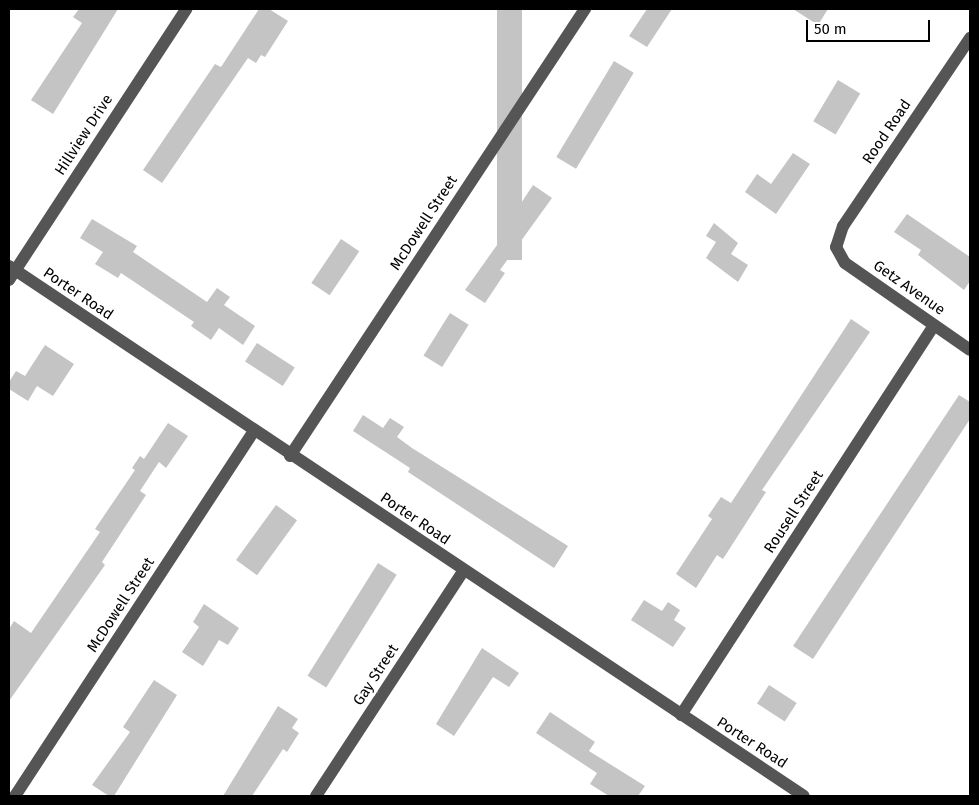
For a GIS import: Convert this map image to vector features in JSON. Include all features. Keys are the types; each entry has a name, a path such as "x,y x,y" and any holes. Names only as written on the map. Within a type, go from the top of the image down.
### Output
{"street":[{"name":"Hillview Drive","path":"11,272 186,9"},
{"name":"McDowell Street","path":"290,456 585,9"},
{"name":"Rood Road","path":"836,247 843,226 970,38"},
{"name":"Getz Avenue","path":"836,247 845,263 970,350"},
{"name":"Porter Road","path":"11,272 804,796"},
{"name":"Rousell Street","path":"681,715 934,326"},
{"name":"McDowell Street","path":"15,796 253,432"},
{"name":"Gay Street","path":"316,796 463,571"}],"building":[{"path":"79,9 118,9 53,114 31,100 82,23 73,17"},
{"path":"259,9 269,9 288,21 265,57 261,55 256,63 248,58 162,183 143,170 215,64 221,67"},
{"path":"497,9 522,9 522,260 497,260"},
{"path":"647,9 672,9 647,47 629,36"},
{"path":"793,9 828,9 818,25"},
{"path":"614,61 634,73 576,169 556,157"},
{"path":"838,80 860,93 836,135 813,121"},
{"path":"793,153 810,164 776,214 745,192 757,174 771,184"},
{"path":"533,185 552,198 500,270 505,273 485,303 465,290 507,231 504,229"},
{"path":"907,214 970,257 970,281 964,290 918,255 921,250 894,232"},
{"path":"92,219 137,246 133,252 207,302 217,288 230,297 224,305 255,326 243,345 219,328 211,340 191,326 194,322 121,273 118,278 95,264 103,252 80,238"},
{"path":"714,223 738,243 731,254 748,265 738,282 706,258 716,242 706,236"},
{"path":"341,239 359,251 330,295 311,283"},
{"path":"450,313 469,325 442,367 424,355"},
{"path":"851,319 870,332 762,490 766,492 723,559 717,555 696,588 676,574 712,519 708,516 721,497 731,503"},
{"path":"257,343 295,368 283,386 245,361"},
{"path":"45,345 74,364 53,396 37,386 28,401 9,389 9,382 16,371 25,376"},
{"path":"959,395 970,402 970,419 813,659 793,646"},
{"path":"363,415 383,428 390,418 404,427 397,437 412,448 568,546 554,568 408,472 410,468 353,431"},
{"path":"168,423 188,436 166,468 159,462 140,491 146,495 102,562 105,565 9,701 9,629 14,621 31,633 100,532 95,529 135,470 132,468 140,456 144,459"},
{"path":"276,505 297,520 257,575 236,560"},
{"path":"378,563 397,575 326,687 308,676"},
{"path":"644,600 662,611 668,602 680,610 674,620 686,628 673,647 631,620"},
{"path":"204,604 239,628 228,645 219,640 203,666 182,652 199,627 193,622"},
{"path":"482,648 519,673 509,687 493,677 454,736 436,724"},
{"path":"154,680 177,695 114,796 109,796 92,785 130,732 123,727"},
{"path":"769,685 797,703 785,721 757,703"},
{"path":"278,706 298,719 292,728 299,733 287,752 283,749 252,796 223,796"},
{"path":"550,712 595,742 589,751 645,786 638,796 609,796 590,784 597,773 536,733"}]}
